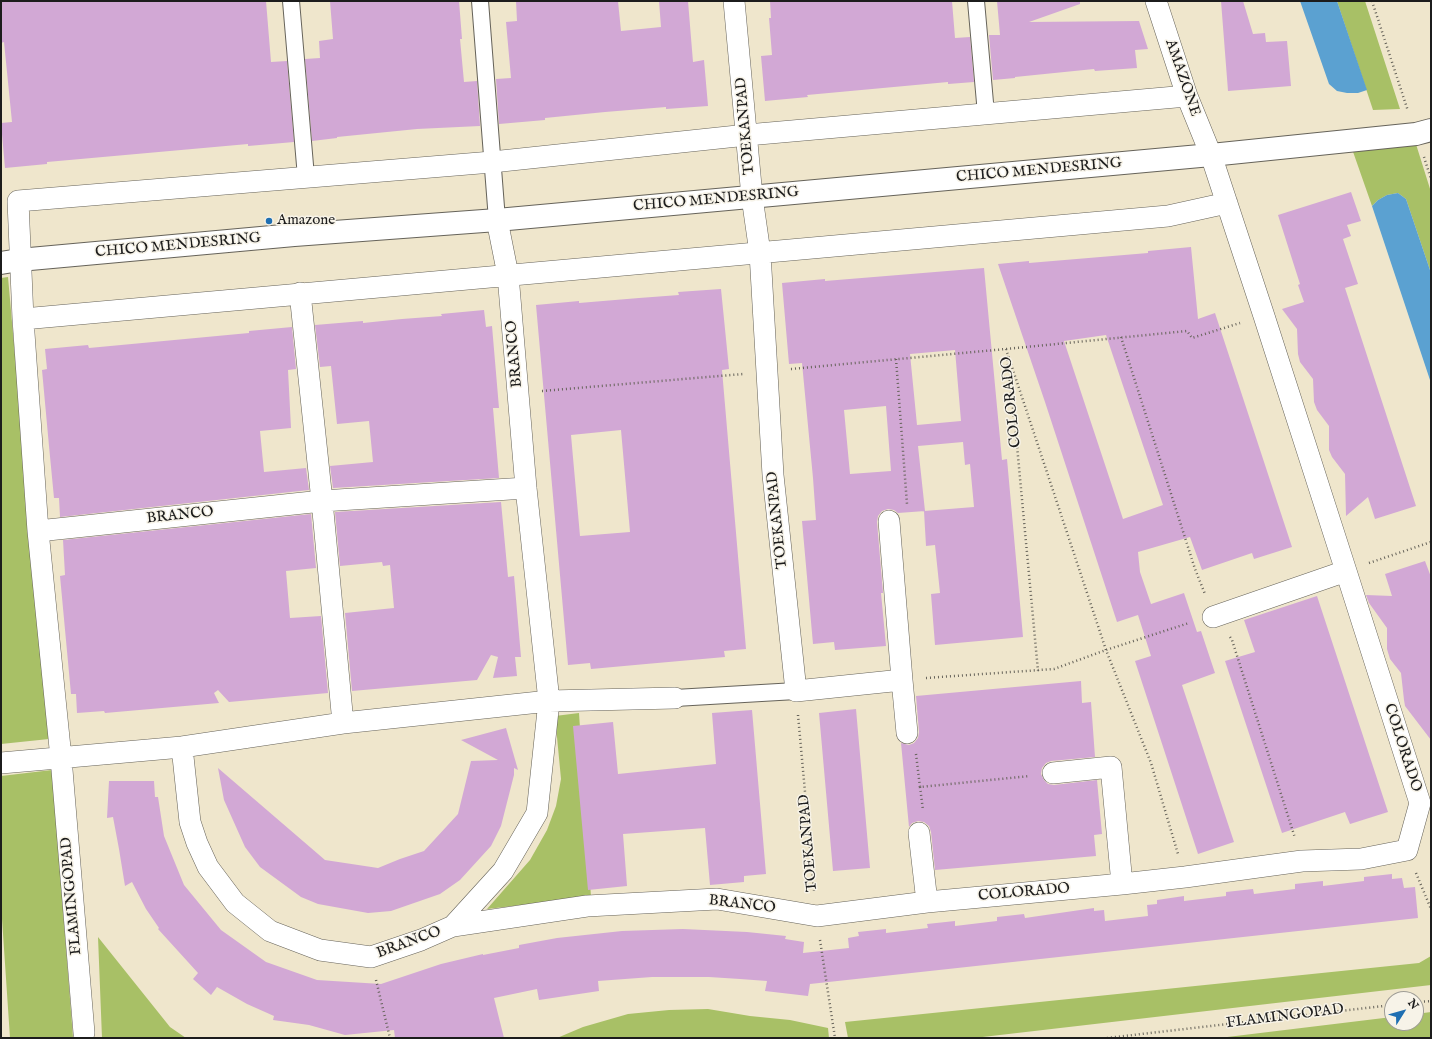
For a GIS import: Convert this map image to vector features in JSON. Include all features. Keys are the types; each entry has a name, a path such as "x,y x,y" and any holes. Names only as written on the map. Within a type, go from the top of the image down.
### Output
{"street":[{"path":"291,1 306,177"},
{"path":"480,1 497,220"},
{"name":"TOEKANPAD","path":"734,1 752,197 760,253 773,475 796,691"},
{"path":"976,1 986,114"},
{"name":"AMAZONE","path":"1156,1 1187,96 1211,155"},
{"path":"61,758 38,531 23,319 10,262 18,201 492,162 747,135 1187,96"},
{"name":"CHICO MENDESRING","path":"10,262 294,235 497,220 1211,155 1424,132"},
{"name":"COLORADO","path":"817,916 927,902 1185,878 1302,861 1360,859 1408,850 1420,803 1211,155"},
{"path":"23,319 1168,216 1226,203"},
{"name":"BRANCO","path":"453,926 503,871 537,813 549,701 526,488 508,275 497,220"},
{"path":"300,293 322,501 342,723"},
{"name":"BRANCO","path":"38,531 322,501 526,488"},
{"path":"889,521 907,733"},
{"path":"1213,617 1346,571"},
{"path":"1,763 182,747 342,723 549,701 675,698 796,691 902,680"},
{"name":"BRANCO","path":"182,747 190,822 197,843 208,867 235,903 270,931 320,950 371,957 422,940 453,926 587,906 717,899 817,916"},
{"name":"FLAMINGOPAD","path":"61,758 84,1033"},
{"path":"1053,773 1111,768 1122,884"},
{"path":"919,832 927,902"}],"path":[{"path":"1372,1 1424,132"},
{"path":"518,393 1006,349 1187,330 1192,338 1264,316"},
{"name":"COLORADO","path":"1006,349 1106,650 1151,763 1185,878"},
{"name":"COLORADO","path":"1006,349 1038,670"},
{"path":"889,521 908,519 896,359"},
{"path":"1346,571 1431,542"},
{"path":"902,680 1054,669 1200,619 1213,617"},
{"name":"TOEKANPAD","path":"796,691 817,916 835,1038"},
{"path":"907,733 914,739 920,787 1053,773"},
{"path":"1408,850 1431,909"},
{"path":"371,957 390,1038"},
{"name":"FLAMINGOPAD","path":"1107,1038 1384,1006"}],"green space":[{"path":"1337,1 1365,1 1400,109 1373,110"},
{"path":"1415,141 1431,192 1431,273 1406,199 1398,193 1387,195 1378,200 1372,206 1351,146"},
{"path":"8,277 49,739 1,744 1,278"},
{"path":"579,713 591,897 487,909 530,860 547,830 556,806 561,779 555,716"},
{"path":"52,770 73,1037 10,1038 1,904 1,776"},
{"path":"98,937 170,1027 186,1038 102,1038"},
{"path":"1431,956 1431,985 974,1038 848,1038 845,1022 1419,963"},
{"path":"708,1009 750,1016 790,1020 828,1028 829,1038 557,1038 583,1027 628,1014 669,1010"},
{"path":"1431,1012 1431,1038 1219,1038 1384,1018 1384,1031 1424,1031 1424,1013"}],"water":[{"path":"1300,1 1337,1 1367,90 1358,93 1347,93 1337,91 1329,84"},
{"path":"1398,193 1406,199 1431,273 1431,383 1372,206 1378,200 1387,195"}],"building":[{"path":"1,1 266,1 271,62 287,61 294,142 248,146 248,144 47,162 47,164 5,168 1,123 12,122 4,42 1,43"},
{"path":"330,1 459,1 462,39 460,39 464,82 477,81 480,126 417,129 312,141 305,59 320,58 319,41 333,39"},
{"path":"516,1 618,1 621,31 661,27 659,1 688,1 693,62 704,60 708,106 666,109 666,107 605,112 499,124 496,79 511,78 506,22 517,21"},
{"path":"770,1 952,1 955,38 970,37 974,82 948,84 948,82 807,95 808,97 765,101 761,56 772,55 769,18 771,18"},
{"path":"997,1 1080,1 1080,4 1029,22 1139,21 1148,49 1135,50 1137,68 1095,71 1094,69 993,80 989,35 1000,35"},
{"path":"1221,1 1243,1 1253,34 1265,33 1266,42 1287,41 1291,86 1228,91"},
{"path":"1351,192 1361,221 1347,225 1351,236 1343,239 1358,284 1345,288 1416,506 1375,519 1368,497 1346,516 1345,474 1332,457 1329,450 1329,426 1317,410 1314,402 1313,379 1300,362 1298,354 1297,329 1282,309 1304,302 1298,285 1300,284 1278,215"},
{"path":"1191,247 1198,319 1215,313 1292,547 1254,559 1252,553 1202,570 1190,537 1138,552 1140,572 1151,604 1184,593 1197,632 1201,631 1215,673 1182,685 1234,842 1198,854 1135,661 1151,656 1138,615 1117,622 998,264 1029,261 1029,263 1148,253 1148,251","holes":["1106,335 1163,505 1123,519 1064,341"]},
{"path":"984,268 1002,460 1007,459 1023,637 935,645 931,594 940,593 935,545 926,546 924,511 898,513 894,510 888,509 882,511 878,516 877,522 886,646 835,650 834,642 813,644 802,521 816,520 813,478 802,363 789,364 782,283","holes":["955,350 961,421 917,425 910,354","886,406 891,471 850,474 844,410","963,442 965,465 970,464 974,507 925,511 918,446"]},
{"path":"721,289 729,369 722,370 746,649 724,651 725,657 591,669 590,663 568,665 536,305 679,295 678,292","holes":["621,430 630,532 580,536 571,435"]},
{"path":"484,310 486,327 492,326 499,408 493,408 499,478 333,488 330,466 373,462 369,421 337,424 331,366 320,367 315,325 363,321 363,323 442,316 441,314"},
{"path":"292,327 296,369 288,370 291,428 260,431 264,472 306,468 309,490 60,517 59,498 54,498 42,370 47,369 45,349 88,345 89,348 249,333 249,331"},
{"path":"501,502 508,577 514,576 521,657 515,657 517,676 493,678 498,657 491,655 477,680 352,691 345,613 394,608 390,565 383,566 382,562 340,566 335,512"},
{"path":"311,514 316,568 286,571 290,618 321,616 328,693 229,702 218,690 214,693 219,703 105,713 104,711 77,713 76,694 71,694 60,576 65,575 63,540"},
{"path":"1425,561 1431,577 1431,740 1405,706 1401,673 1390,659 1387,649 1387,628 1369,603 1366,595 1392,596 1385,574"},
{"path":"1317,596 1388,812 1350,824 1345,812 1282,833 1225,661 1255,652 1244,620"},
{"path":"1081,681 1082,703 1091,702 1095,757 1051,761 1046,763 1042,768 1041,774 1048,784 1054,785 1097,780 1102,834 1094,835 1096,856 935,870 929,826 924,822 918,821 912,823 909,827 901,743 909,745 914,743 918,738 919,732 916,696"},
{"path":"856,709 870,868 833,871 819,713"},
{"path":"752,710 766,874 744,876 744,882 710,885 705,828 623,834 627,886 588,890 573,726 613,722 618,774 716,764 712,713"},
{"path":"506,728 518,770 514,768 514,775 501,826 491,846 460,880 440,894 391,911 368,913 318,904 301,897 260,867 245,847 224,800 218,768 325,860 378,868 424,851 458,814 471,761 498,760 461,740"},
{"path":"109,781 154,781 155,797 158,797 164,836 184,885 221,930 266,962 317,980 381,984 441,964 483,954 519,948 519,945 557,938 622,931 683,929 747,932 786,936 785,939 804,942 803,953 849,948 848,938 859,936 858,932 886,929 886,933 928,928 927,924 955,921 955,926 997,921 997,917 1024,914 1025,918 1094,908 1094,911 1104,910 1105,921 1148,916 1147,905 1157,904 1157,900 1184,896 1184,901 1226,896 1226,892 1253,889 1254,894 1295,889 1295,884 1323,881 1323,886 1364,881 1364,877 1392,874 1392,879 1402,878 1404,888 1415,887 1418,918 810,984 808,996 765,991 767,981 740,979 709,977 652,977 598,981 599,991 539,1000 537,989 494,998 504,1038 395,1038 394,1030 345,1035 309,1025 273,1020 274,1016 247,1004 217,987 211,995 193,979 198,973 158,929 159,928 146,909 132,882 125,886 113,817 107,818"}],"place":[{"name":"Amazone","path":"269,221"}]}
